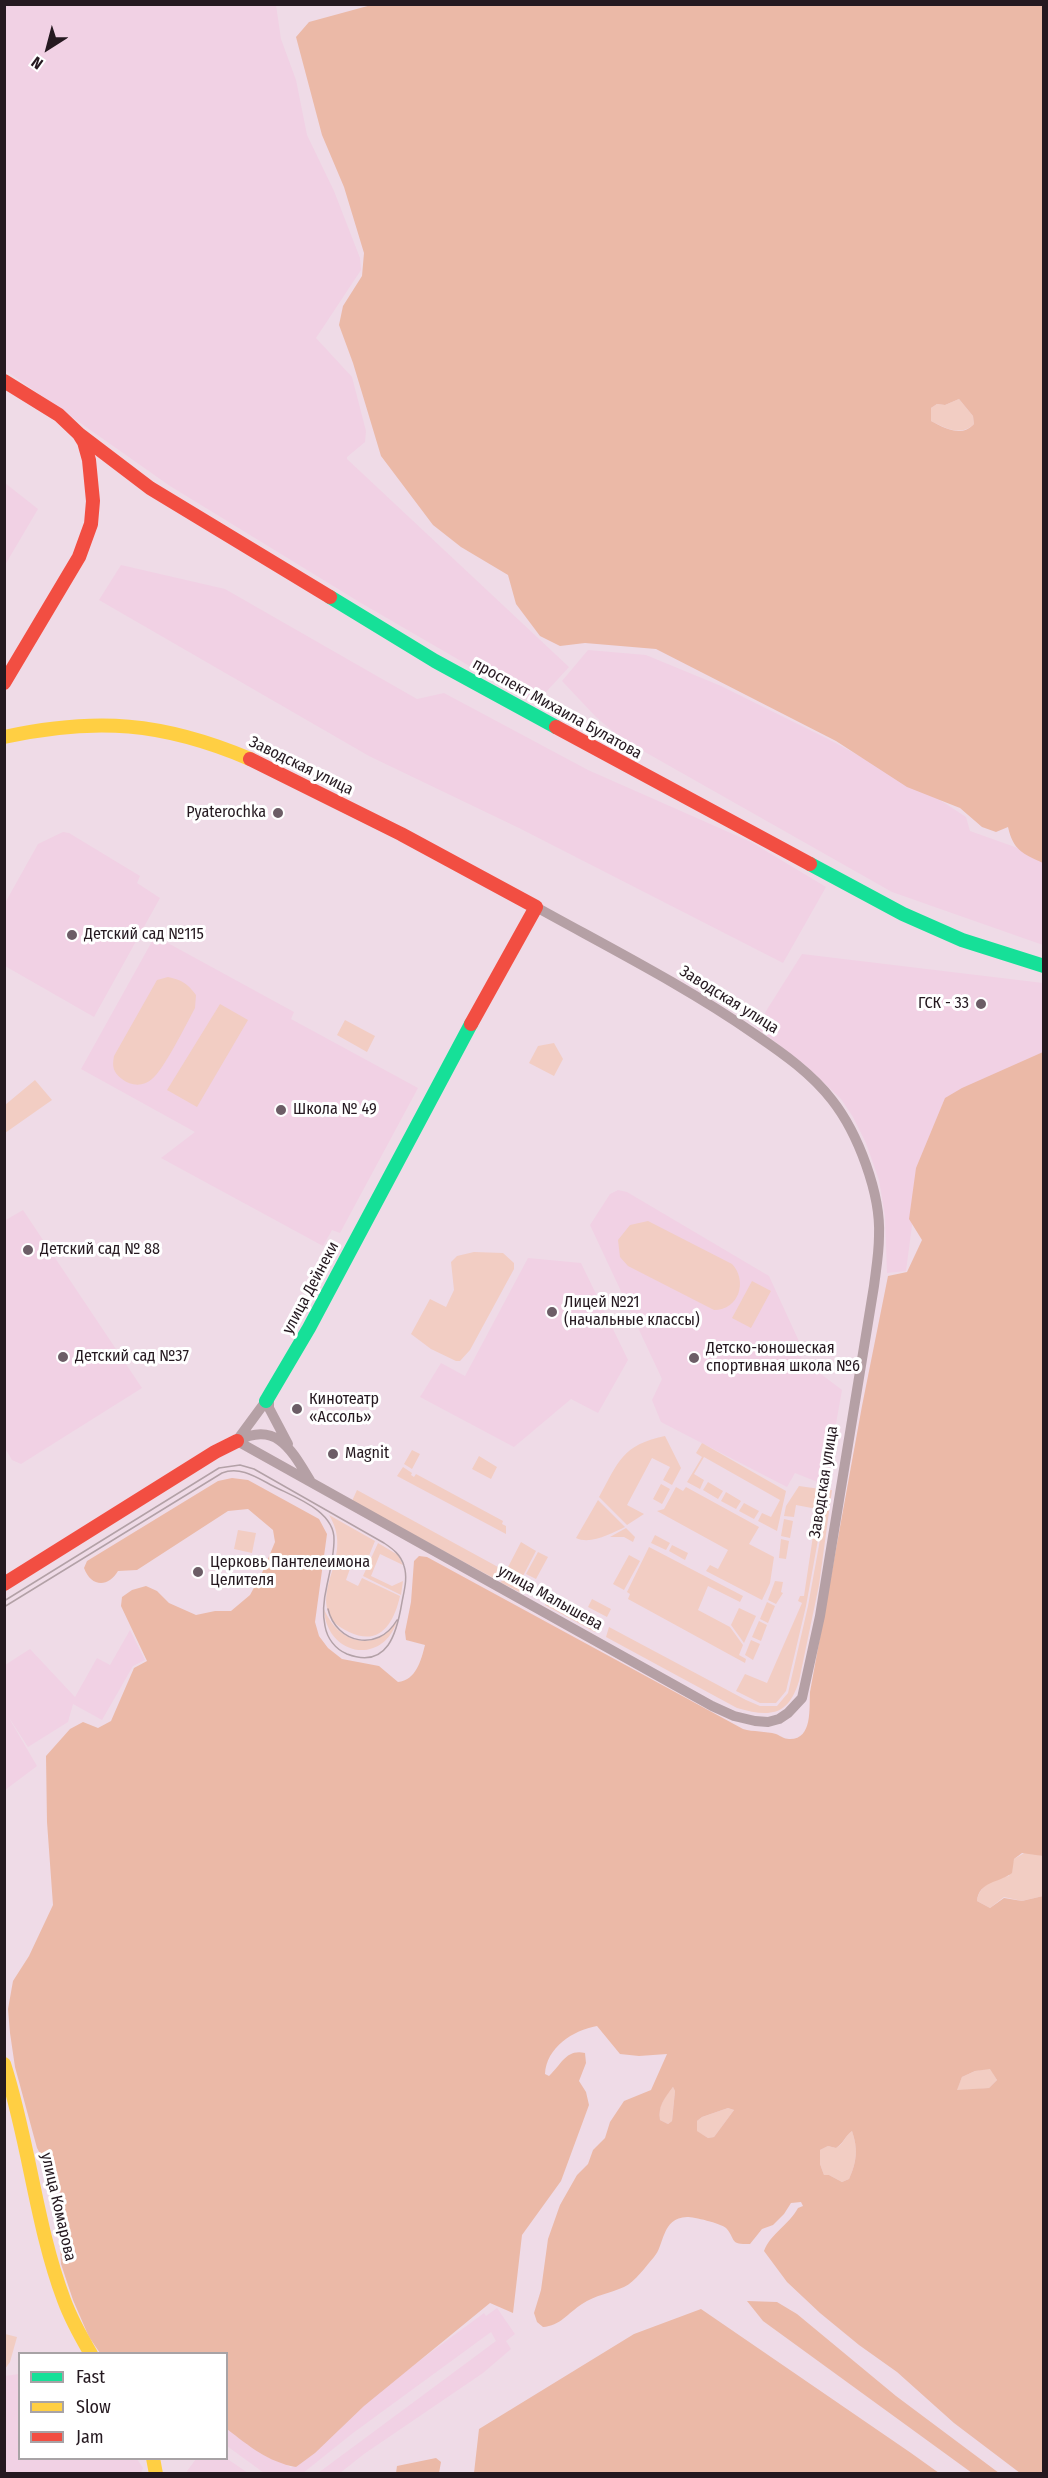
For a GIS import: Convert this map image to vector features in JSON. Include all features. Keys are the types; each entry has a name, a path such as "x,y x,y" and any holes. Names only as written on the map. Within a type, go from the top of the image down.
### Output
{"street":[{"name":"проспект Михаила Булатова","path":"4,381 59,415 79,434 150,488 435,661 903,914 962,940 1044,966"},
{"path":"4,683 69,575 87,539 93,513 92,490 86,448 79,434"},
{"name":"Заводская улица","path":"4,737 82,723 135,726 195,738 225,748 292,779 536,907 711,1005 796,1064 818,1085 842,1114 857,1142 868,1172 879,1234 867,1334 839,1490 820,1616 806,1684 802,1698 779,1719"},
{"name":"улица Дейнеки","path":"4,1584 214,1452 237,1441 309,1328 434,1092 536,907"},
{"path":"267,1397 269,1408 294,1455"},
{"name":"улица Малышева","path":"237,1441 248,1435 262,1434 275,1437 286,1444 311,1482"},
{"name":"улица Малышева","path":"237,1441 712,1706 755,1721 779,1719"},
{"name":"улица Комарова","path":"4,2064 18,2100 62,2294 90,2352"}],"shaded area":[{"path":"375,4 1043,5 1043,863 1030,857 1016,846 1008,827 996,832 982,827 960,808 907,787 836,741 656,649 585,643 560,646 540,636 516,604 508,575 461,547 433,525 381,456 339,325 343,306 362,276 364,253 344,187 322,135 296,37 309,22","holes":["959,399 973,416 974,424 958,431 931,421 931,408 937,404 945,405"]},
{"path":"5,5 276,5 281,39 296,80 307,135 334,191 360,258 361,270 316,338 352,377 366,431 365,442 347,459 569,667 535,704 361,603 170,486 5,370"},
{"path":"959,399 973,416 974,424 969,428 958,431 931,421 931,408 937,404 945,405"},
{"path":"5,483 38,509 5,565"},
{"path":"121,565 225,589 417,699 444,693 588,770 751,842 826,887 783,963 519,828 369,756 99,600"},
{"path":"588,650 646,655 721,686 828,739 934,796 966,817 970,831 1043,857 1043,945 892,892 622,739 596,717 562,681"},
{"name":"Детский сад №115","path":"63,832 69,833 140,876 137,883 160,898 94,1017 5,966 5,903 38,844"},
{"name":"Школа № 49","path":"155,936 294,1012 291,1019 418,1088 340,1233 332,1230 323,1246 161,1158 195,1132 81,1069"},
{"path":"802,954 1043,983 1043,1054 918,1180 906,1271 887,1273 885,1216 879,1180 866,1143 853,1117 841,1099 804,1064 756,1027"},
{"path":"168,977 184,983 193,991 196,995 195,1008 157,1074 145,1083 137,1085 129,1083 115,1072 114,1056 157,980"},
{"path":"220,1004 248,1020 197,1107 167,1090"},
{"path":"345,1020 375,1036 367,1052 337,1035"},
{"path":"554,1043 563,1059 554,1076 529,1063 538,1046"},
{"path":"1043,1052 1043,1856 1022,1853 1014,1859 1012,1873 990,1883 981,1890 977,1901 990,1908 1004,1898 1022,1901 1043,1896 1043,2473 1020,2473 954,2423 897,2372 820,2313 787,2282 764,2251 798,2208 803,2206 801,2202 791,2203 773,2225 762,2229 750,2244 736,2242 726,2228 718,2224 690,2217 672,2222 658,2252 628,2285 587,2301 554,2324 543,2327 537,2322 534,2313 541,2290 548,2239 560,2205 577,2175 588,2164 593,2150 605,2138 610,2122 624,2101 651,2090 667,2054 639,2056 620,2054 597,2026 570,2036 562,2042 550,2056 547,2065 545,2074 549,2076 569,2055 585,2053 586,2063 579,2081 586,2092 589,2105 561,2181 522,2235 513,2313 490,2303 364,2406 315,2453 296,2467 276,2461 251,2447 228,2430 228,2352 99,2352 89,2337 61,2264 60,2245 65,2223 60,2190 37,2148 15,2067 8,2009 13,1981 29,1956 53,1905 47,1822 46,1756 70,1729 83,1722 98,1728 111,1721 134,1668 147,1661 121,1606 122,1597 132,1590 146,1586 157,1591 169,1603 196,1615 215,1611 231,1611 250,1595 262,1573 275,1542 273,1530 248,1509 228,1511 137,1570 118,1571 105,1583 91,1579 84,1568 87,1561 218,1481 232,1478 248,1480 319,1519 327,1534 315,1622 319,1636 328,1648 342,1659 379,1666 398,1682 413,1674 425,1645 406,1640 405,1632 411,1602 414,1561 419,1556 427,1557 743,1729 772,1733 787,1739 797,1738 806,1729 808,1722 810,1692 888,1276 907,1272 922,1240 909,1219 916,1168 945,1098 962,1088","holes":["990,2069 997,2080 989,2088 957,2090 962,2077 975,2071","673,2087 675,2091 672,2121 668,2124 660,2120 660,2111 662,2103","728,2108 734,2110 714,2137 708,2138 697,2131 697,2121 702,2117","852,2131 856,2149 854,2166 849,2179 842,2182 829,2175 824,2175 820,2164 820,2150 828,2146 836,2148"]},
{"path":"35,1080 52,1100 5,1133 5,1105"},
{"path":"618,1190 627,1192 769,1276 803,1350 801,1359 842,1390 825,1485 795,1473 787,1487 661,1422 652,1400 662,1379 590,1225 610,1194"},
{"name":"Детский сад №37","path":"23,1210 142,1388 21,1464 12,1460 5,1448 4,1221"},
{"path":"648,1221 732,1264 737,1271 740,1286 735,1300 723,1309 714,1310 628,1266 620,1257 618,1240 630,1225"},
{"path":"474,1252 503,1253 514,1263 514,1269 470,1350 460,1361 456,1361 431,1349 411,1334 430,1299 446,1307 454,1290 451,1262 457,1256"},
{"name":"Лицей №21 (начальные классы)","path":"528,1258 581,1263 628,1360 598,1413 571,1399 514,1447 420,1397 441,1363 465,1376"},
{"path":"752,1281 771,1291 751,1328 732,1318"},
{"path":"665,1436 681,1468 672,1485 663,1480 670,1467 652,1458 627,1505 644,1514 627,1525 599,1497 623,1456 639,1444"},
{"path":"702,1443 786,1491 777,1531 758,1521 762,1513 771,1517 780,1500 704,1457 694,1474 704,1480 700,1489 687,1482 702,1457 696,1453"},
{"path":"412,1450 420,1454 412,1469 404,1464"},
{"path":"479,1456 497,1467 491,1479 472,1469"},
{"path":"403,1467 414,1477 416,1474 503,1521 506,1534 397,1476"},
{"path":"708,1482 723,1491 718,1499 703,1490"},
{"path":"661,1484 670,1489 662,1504 653,1499"},
{"path":"799,1486 827,1490 806,1606 786,1691 776,1703 760,1703 736,1691 745,1674 767,1683 802,1603 798,1601 800,1596 804,1596 817,1509 796,1505 794,1517 784,1516 786,1506"},
{"path":"676,1487 683,1491 686,1487 759,1527 749,1544 774,1557 770,1583 762,1600 706,1571 710,1565 718,1569 728,1550 657,1511 664,1509"},
{"path":"357,1490 509,1573 497,1580 352,1501"},
{"path":"829,1490 832,1490 819,1585 799,1681 789,1702 783,1708 768,1713 759,1713 737,1708 606,1637 609,1627 746,1700 760,1706 777,1706 788,1693 808,1606"},
{"path":"726,1492 741,1501 736,1509 721,1501"},
{"path":"598,1500 625,1527 595,1539 576,1538"},
{"path":"744,1503 759,1511 754,1519 739,1511"},
{"path":"329,1515 375,1541 364,1568 352,1563 346,1580 358,1586 362,1578 400,1596 394,1615 384,1630 377,1634 360,1636 342,1628 331,1618 327,1606 327,1594 337,1543 336,1530"},
{"path":"784,1519 793,1521 790,1538 781,1536"},
{"path":"626,1528 635,1537 633,1542 624,1537 610,1537"},
{"path":"238,1530 256,1533 252,1553 234,1549"},
{"path":"655,1535 670,1543 666,1550 651,1543"},
{"path":"781,1539 789,1541 786,1559 779,1558"},
{"path":"521,1542 536,1551 523,1576 508,1567"},
{"path":"378,1543 398,1555 403,1565 380,1554 371,1576 392,1586 403,1581 401,1595 363,1576"},
{"path":"672,1545 688,1553 685,1560 669,1551"},
{"path":"649,1547 743,1596 740,1602 708,1586 698,1610 730,1627 743,1645 739,1655 746,1659 745,1663 628,1599 630,1594 627,1592"},
{"path":"538,1552 548,1557 536,1579 526,1574"},
{"path":"629,1555 640,1561 624,1590 613,1584"},
{"path":"513,1575 532,1586 529,1592 523,1594 500,1582"},
{"path":"775,1581 783,1582 781,1592 783,1593 776,1604 768,1600"},
{"path":"547,1596 601,1626 595,1632 545,1605"},
{"path":"592,1599 611,1609 607,1617 588,1607"},
{"path":"767,1602 775,1606 768,1623 760,1619"},
{"path":"739,1608 756,1616 744,1643 731,1625"},
{"path":"324,1609 338,1630 358,1640 368,1641 378,1638 397,1621 390,1636 380,1645 368,1650 356,1650 344,1645 334,1637 327,1625"},
{"path":"759,1621 767,1625 761,1641 752,1637"},
{"path":"130,1630 145,1660 133,1666 102,1720 73,1704 68,1722 28,1747 6,1713 37,1766 5,1790 5,1665 30,1649 75,1697 97,1658 110,1665"},
{"path":"751,1640 760,1644 753,1660 745,1655"},
{"path":"1026,1852 1043,1856 1043,1896 1022,1901 1004,1897 990,1908 977,1901 984,1887 993,1881 1009,1876 1014,1859"},
{"path":"990,2068 997,2080 989,2088 956,2091 962,2077"},
{"path":"673,2087 675,2091 672,2121 668,2124 660,2120 660,2110 664,2098"},
{"path":"728,2108 734,2110 714,2137 708,2138 696,2131 697,2121 702,2117"},
{"path":"852,2131 856,2155 849,2179 842,2182 829,2175 824,2175 820,2164 820,2150 828,2146 838,2147"},
{"path":"747,2301 777,2302 797,2314 896,2396 999,2473 972,2473 763,2321"},
{"path":"497,2308 515,2334 506,2341 511,2349 483,2373 364,2454 340,2473 318,2473 496,2341 491,2332 353,2433 303,2473 264,2473 228,2447 228,2421 291,2468 330,2429 373,2395 484,2313 486,2316"},
{"path":"701,2309 939,2473 474,2473 479,2429 634,2334"},
{"path":"5,2334 17,2337 10,2362 5,2369"},
{"path":"18,2374 18,2460 138,2460 143,2468 141,2473 5,2473 5,2376"},
{"path":"436,2458 441,2462 439,2473 396,2473 397,2466"},
{"path":"228,2459 248,2473 189,2474 187,2471 195,2460"}],"tram line":[{"path":"4,1601 219,1468 240,1465 254,1469 384,1543 401,1559 406,1575 397,1625 388,1645 372,1657 361,1658 343,1652 330,1639 324,1621 324,1600 334,1546 333,1530 328,1521 321,1513 302,1500 248,1474 229,1471 222,1473 4,1607"},
{"path":"328,1609 332,1621 339,1630 358,1640 379,1637 397,1620"}],"traffic: fast":[{"path":"330,597 435,661 556,727"},
{"path":"810,864 903,914 962,940 1044,966"},
{"path":"266,1401 309,1328 471,1024"}],"traffic: slow":[{"path":"4,737 69,727 99,725 129,727 188,737 250,759"},
{"path":"4,2064 13,2093 54,2272 70,2314 90,2352"},
{"path":"153,2460 156,2474"}],"traffic: jam":[{"path":"4,381 59,415 79,434 89,460 93,501 91,524 79,557 4,683"},
{"path":"79,434 150,488 330,597"},
{"path":"556,727 810,864"},
{"path":"250,759 401,834 536,907 471,1024"},
{"path":"4,1584 215,1452 237,1441"}],"place":[{"name":"Pyaterochka","path":"278,813"},
{"name":"Детский сад №115","path":"72,935"},
{"name":"ГСК - 33","path":"981,1004"},
{"name":"Школа № 49","path":"281,1110"},
{"name":"Детский сад № 88","path":"28,1250"},
{"name":"Лицей №21 (начальные классы)","path":"552,1312"},
{"name":"Детский сад №37","path":"63,1357"},
{"name":"Детско-юношеская спортивная школа №6","path":"694,1358"},
{"name":"Кинотеатр «Ассоль»","path":"297,1409"},
{"name":"Magnit","path":"333,1454"},
{"name":"Церковь Пантелеимона Целителя","path":"198,1572"}]}
